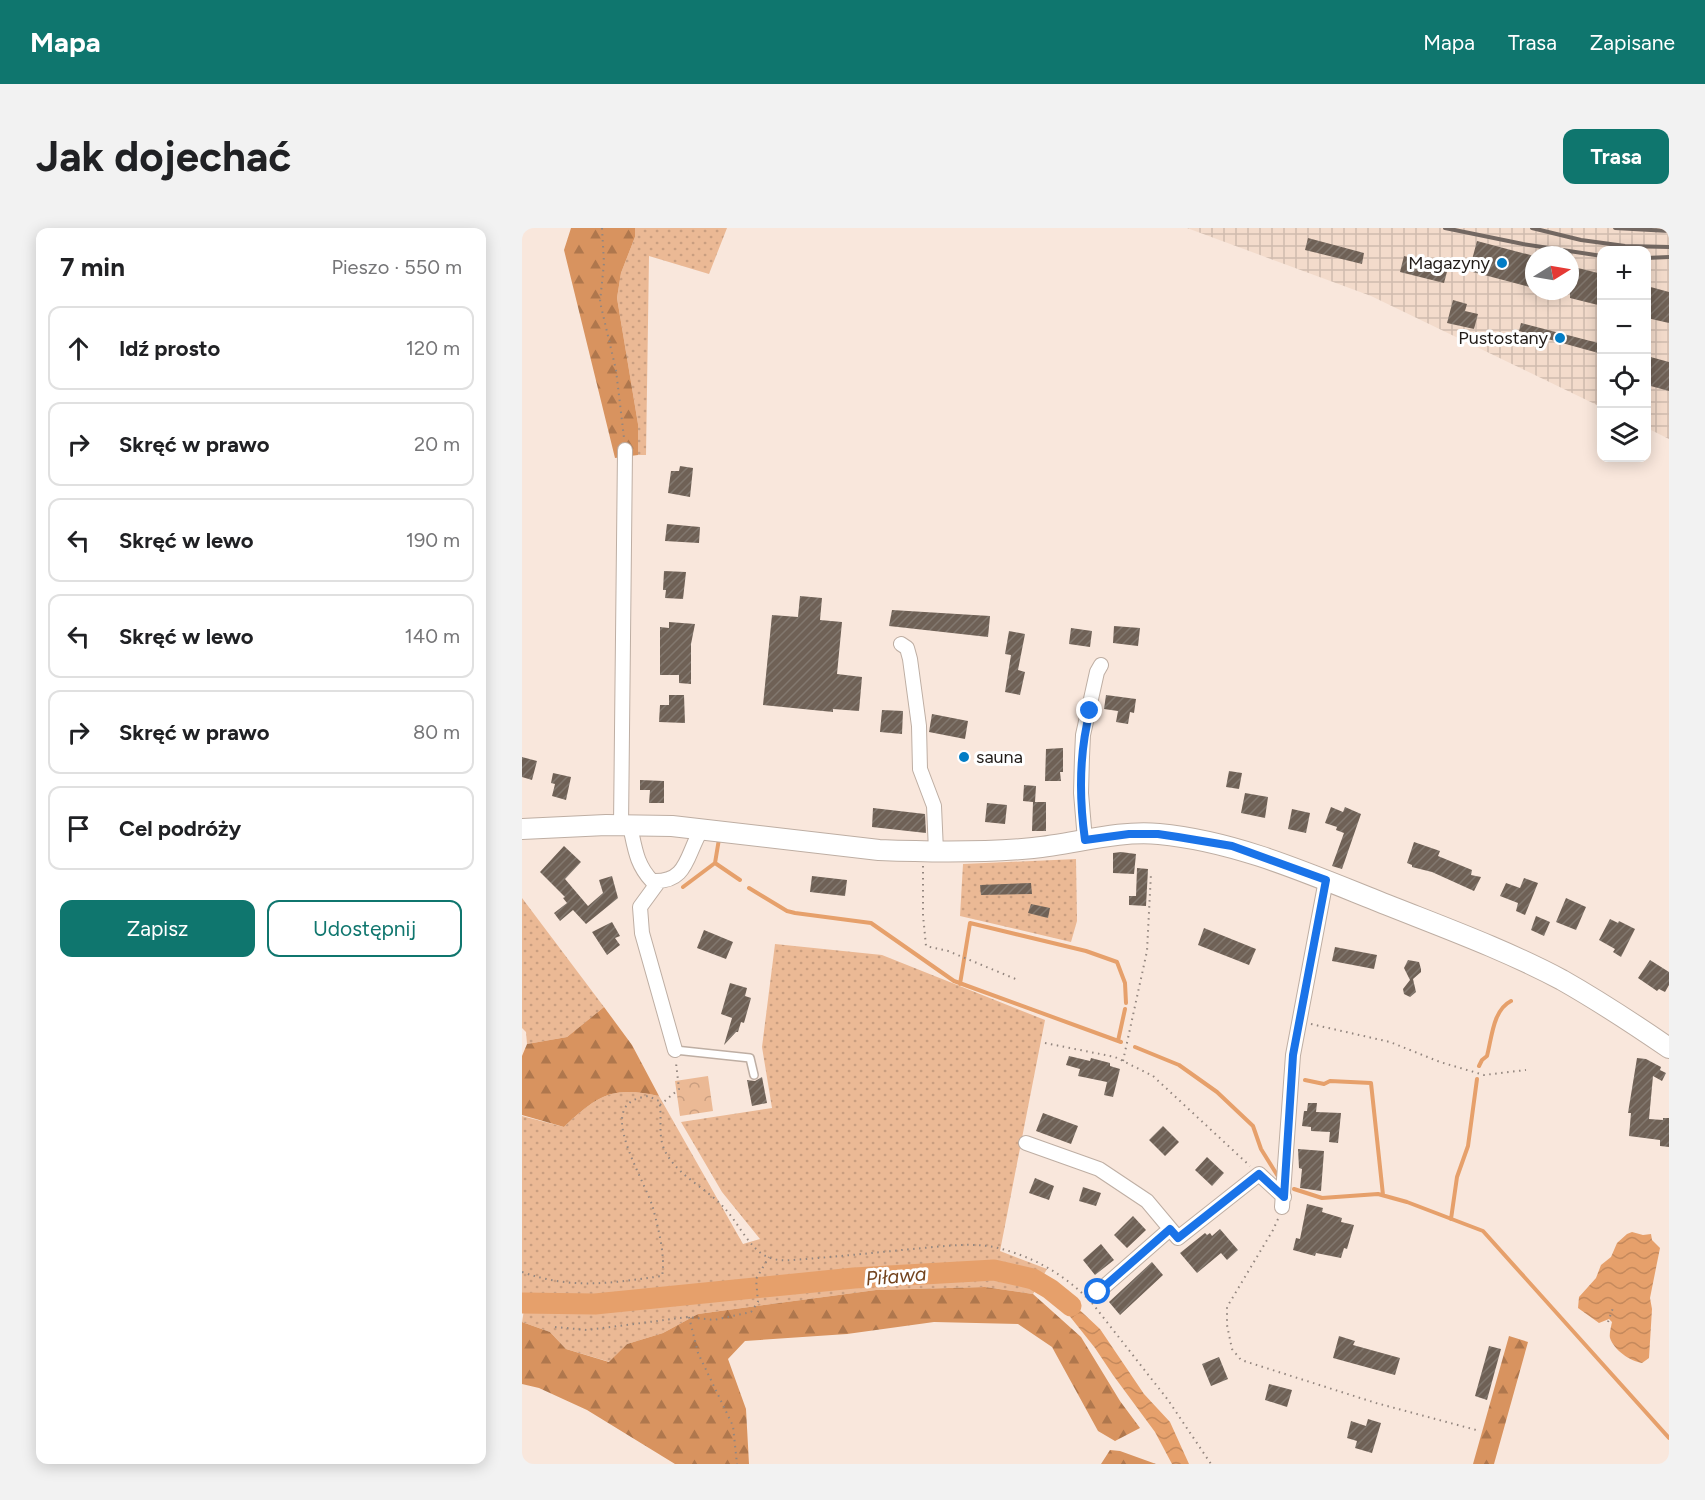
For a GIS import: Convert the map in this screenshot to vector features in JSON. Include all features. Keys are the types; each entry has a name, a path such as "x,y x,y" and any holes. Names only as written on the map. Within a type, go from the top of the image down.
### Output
{"street":[{"path":"625,450 626,826 642,870 652,880 658,881 665,881 677,875 687,863 696,838 702,829"},
{"path":"901,644 907,648 910,659 919,726 920,769 934,806 929,851"},
{"path":"1085,840 1081,794 1083,735 1097,672 1101,665"},
{"path":"522,829 606,825 672,826 879,850 1034,848 1129,834 1158,834 1232,846 1326,880 1499,950 1561,980 1627,1019 1669,1048"},
{"path":"1283,1202 1293,1055 1326,880"},
{"path":"658,881 640,907 642,933 675,1050"},
{"path":"1026,1143 1099,1169 1147,1201 1178,1238 1259,1174 1283,1202"},
{"path":"1098,1292 1170,1229"}],"lane":[{"path":"675,1050 750,1058 754,1075"}],"path":[{"path":"603,228 604,264 600,302 616,370 625,450"},
{"path":"929,851 923,915 926,945 960,956 1018,980"},
{"path":"1123,1061 1147,951 1151,873"},
{"path":"1300,1020 1390,1042 1440,1062 1484,1075 1526,1070"},
{"path":"1045,1043 1115,1057 1153,1076 1259,1174"},
{"path":"660,1105 680,1089 675,1050"},
{"path":"522,1272 547,1281 571,1284 593,1284 662,1276 661,1248 653,1208 634,1165 622,1122 623,1111 630,1102 648,1096 656,1098 660,1105 662,1142 673,1163 727,1210 748,1240 762,1254 782,1261 931,1248 984,1246 1036,1262 1066,1278 1097,1309 1168,1400 1211,1464"},
{"path":"1283,1202 1273,1230 1227,1307 1227,1324 1232,1349 1241,1360 1378,1403 1480,1431"},
{"path":"555,1327 588,1330 688,1317 714,1320 751,1312 758,1302 756,1285 759,1272 769,1257"},
{"path":"1608,1322 1614,1305"},
{"path":"688,1317 698,1353 734,1426 737,1464"}],"shaded area":[{"path":"1187,228 1669,228 1669,439 1651,430 1651,246 1597,246 1597,405 1371,296"}],"green space":[{"path":"571,228 635,228 635,237 621,273 617,298 638,424 638,455 615,458 564,250"},
{"path":"635,228 727,228 709,274 649,256 646,455 638,455 638,424 617,298 621,273 635,237"},
{"path":"1076,859 1077,921 1071,942 960,916 963,864"},
{"path":"522,898 604,1007 567,1037 527,1044 526,1032 522,1028"},
{"path":"775,944 882,955 1045,1020 1000,1251 1047,1269 1033,1294 985,1287 876,1290 698,1314 663,1333 627,1344 610,1362 566,1349 550,1332 522,1322 525,1304 522,1303 522,1116 564,1127 587,1107 607,1096 629,1092 659,1096 743,1244 760,1239 722,1192 681,1122 772,1108 762,1047"},
{"path":"604,1007 632,1045 659,1096 629,1092 607,1096 587,1107 564,1127 522,1115 522,1056 527,1044 567,1037"},
{"path":"708,1076 713,1111 680,1116 675,1081"},
{"path":"985,1287 1033,1294 1081,1337 1120,1401 1140,1428 1115,1441 1098,1431 1052,1347 1018,1324 934,1322 847,1334 745,1341 728,1359 746,1409 749,1464 675,1464 587,1410 539,1388 522,1384 522,1322 550,1332 566,1349 609,1362 627,1344 663,1333 698,1314 876,1290"},
{"path":"1509,1336 1528,1342 1494,1464 1473,1464"},
{"path":"1110,1450 1120,1451 1156,1464 1101,1464"}],"water":[{"path":"1632,1232 1643,1235 1651,1234 1652,1240 1660,1248 1650,1298 1652,1309 1649,1358 1642,1363 1628,1357 1615,1347 1610,1338 1612,1322 1609,1319 1599,1323 1578,1308 1579,1297 1596,1278 1601,1265 1611,1257 1617,1243"},
{"path":"1053,1285 1100,1329 1144,1394 1170,1422 1189,1464 1172,1464 1155,1432 1095,1348 1064,1309 1047,1294"}],"building":[{"path":"1308,238 1364,253 1362,264 1305,250"},
{"name":"Magazyny","path":"1477,241 1525,254 1525,286 1469,271"},
{"path":"1404,256 1448,268 1444,283 1400,272"},
{"path":"1579,268 1597,273 1597,305 1578,300"},
{"path":"1651,287 1669,292 1669,323 1651,319"},
{"path":"1453,300 1467,304 1465,311 1478,314 1474,329 1447,323"},
{"name":"Pustostany","path":"1521,323 1597,343 1597,353 1519,331"},
{"path":"1651,357 1669,362 1669,391 1651,386"},
{"path":"680,466 693,468 690,497 668,493 671,471 679,471"},
{"path":"667,524 700,527 699,543 665,541"},
{"path":"664,571 686,572 683,599 665,598"},
{"path":"800,596 822,598 820,620 842,622 837,674 862,677 859,711 833,709 833,712 763,705 772,615 798,617"},
{"path":"892,610 990,616 988,637 889,626"},
{"path":"669,622 695,624 691,644 691,684 679,683 679,675 660,675 660,627 669,628"},
{"path":"1114,626 1140,628 1138,646 1113,643"},
{"path":"1071,628 1092,631 1090,647 1069,644"},
{"path":"1009,631 1025,634 1018,670 1025,672 1020,695 1005,692 1011,655 1005,654"},
{"path":"669,695 684,695 685,723 659,722 660,705 669,705"},
{"path":"1106,695 1136,699 1134,713 1130,712 1128,724 1116,722 1118,711 1104,709"},
{"path":"882,710 903,711 902,734 880,732"},
{"path":"932,714 968,721 965,739 929,732"},
{"path":"1063,748 1061,781 1045,781 1046,749"},
{"path":"522,757 537,761 532,780 522,777"},
{"path":"1229,771 1242,773 1239,789 1226,787"},
{"path":"553,773 571,777 566,800 552,796 555,784 551,783"},
{"path":"640,780 664,781 664,803 649,803 650,790 640,790"},
{"path":"1024,785 1036,786 1035,802 1046,802 1046,831 1032,831 1033,802 1023,801"},
{"path":"1245,793 1268,797 1265,818 1241,813"},
{"path":"987,803 1007,805 1005,824 985,822"},
{"path":"1331,807 1343,812 1345,807 1361,814 1342,869 1332,866 1344,833 1336,830 1337,827 1325,823"},
{"path":"873,808 925,814 926,833 872,827"},
{"path":"1292,809 1310,813 1306,833 1288,829"},
{"path":"1414,842 1440,851 1438,856 1472,870 1471,875 1481,877 1474,891 1407,863"},
{"path":"564,846 581,862 565,879 588,906 603,893 599,880 612,876 618,898 586,924 573,910 560,921 554,913 567,903 563,898 565,897 540,872"},
{"path":"1113,853 1136,854 1134,874 1113,873"},
{"path":"1137,868 1148,869 1146,906 1129,905 1129,896 1136,896"},
{"path":"812,876 847,880 845,896 810,892"},
{"path":"1524,878 1538,883 1525,915 1516,911 1518,903 1500,896 1506,883 1520,888"},
{"path":"1031,883 1032,894 981,895 980,885"},
{"path":"1566,898 1586,907 1576,930 1556,922"},
{"path":"1031,904 1050,908 1048,918 1028,913"},
{"path":"1536,916 1550,922 1544,936 1531,930"},
{"path":"1610,919 1635,929 1621,957 1613,952 1615,949 1599,940"},
{"path":"612,922 620,936 615,938 620,945 607,955 592,932"},
{"path":"1204,928 1256,949 1249,965 1198,945"},
{"path":"704,930 733,942 726,959 697,948"},
{"path":"1335,947 1377,955 1374,969 1332,961"},
{"path":"1408,960 1419,962 1421,969 1421,972 1413,979 1416,992 1410,997 1404,994 1403,989 1410,980 1404,968"},
{"path":"1650,960 1669,972 1669,985 1665,992 1659,989 1657,991 1638,978"},
{"path":"730,983 747,988 745,996 751,998 744,1023 741,1022 738,1032 724,1045 732,1018 721,1014"},
{"path":"1069,1056 1090,1061 1091,1058 1110,1063 1110,1066 1120,1069 1113,1097 1104,1095 1107,1082 1078,1076 1080,1069 1066,1065"},
{"path":"1637,1058 1646,1059 1661,1067 1660,1070 1666,1073 1662,1081 1653,1076 1649,1119 1669,1118 1669,1147 1660,1146 1660,1140 1629,1136 1631,1113 1628,1113"},
{"path":"762,1077 767,1103 752,1106 747,1080 755,1081"},
{"path":"1308,1103 1317,1103 1316,1112 1341,1113 1338,1143 1329,1142 1330,1132 1311,1131 1311,1127 1302,1126 1304,1111 1307,1111"},
{"path":"1043,1113 1078,1126 1071,1144 1036,1131"},
{"path":"1163,1126 1179,1142 1165,1156 1149,1140"},
{"path":"1298,1149 1324,1151 1321,1191 1300,1188 1302,1169 1299,1168"},
{"path":"1207,1157 1224,1173 1212,1186 1195,1170"},
{"path":"1035,1178 1054,1186 1049,1200 1029,1193"},
{"path":"1083,1187 1101,1193 1096,1206 1079,1201"},
{"path":"1307,1204 1323,1208 1322,1212 1342,1218 1341,1222 1354,1225 1347,1249 1344,1248 1341,1258 1316,1253 1315,1256 1293,1250 1296,1238 1300,1239"},
{"path":"1133,1216 1146,1230 1127,1248 1114,1235"},
{"path":"1220,1229 1238,1250 1227,1260 1221,1253 1197,1273 1180,1253 1205,1233 1207,1235 1210,1233 1212,1236"},
{"path":"1101,1244 1114,1260 1095,1275 1083,1260"},
{"path":"1152,1262 1163,1275 1120,1315 1109,1302"},
{"path":"1339,1336 1355,1341 1353,1345 1400,1358 1395,1375 1333,1358"},
{"path":"1489,1346 1501,1349 1487,1400 1475,1396"},
{"path":"1219,1357 1228,1379 1211,1386 1202,1364"},
{"path":"1269,1384 1292,1390 1287,1407 1265,1400"},
{"path":"1368,1419 1381,1423 1372,1453 1355,1448 1357,1441 1347,1438 1351,1421 1366,1426"}],"waterway":[{"path":"715,863 719,839"},
{"path":"683,887 715,863 740,880"},
{"path":"749,888 787,911 871,923 954,981 1121,1042"},
{"path":"960,984 970,923 1086,951 1117,962 1125,983 1126,1003"},
{"path":"1479,1066 1487,1056 1497,1017 1505,1005 1511,1001"},
{"path":"1118,1041 1125,1009"},
{"path":"1135,1047 1179,1065 1217,1092 1253,1126 1261,1149 1279,1178"},
{"path":"1451,1219 1457,1177 1468,1146 1477,1079"},
{"path":"1305,1080 1324,1084 1330,1081 1371,1083 1383,1195"},
{"path":"1294,1189 1322,1198 1378,1194 1407,1202 1483,1231 1669,1438"},
{"name":"Piława","path":"522,1303 595,1304 854,1278 994,1270 1033,1279 1071,1306"}],"railway":[{"path":"1445,228 1523,244 1597,255"},
{"path":"1532,228 1581,240 1625,246 1669,247"},
{"path":"1615,228 1669,231"},
{"path":"1651,258 1669,257"}],"place":[{"name":"Magazyny","path":"1502,263"},
{"name":"Pustostany","path":"1560,338"},
{"name":"sauna","path":"964,757"}],"route":[{"path":"1090,711 1083,735 1082,757 1081,794 1085,840 1129,834 1178,837 1232,846 1326,880 1293,1055 1284,1197 1259,1174 1178,1238 1170,1229 1098,1292"}]}
